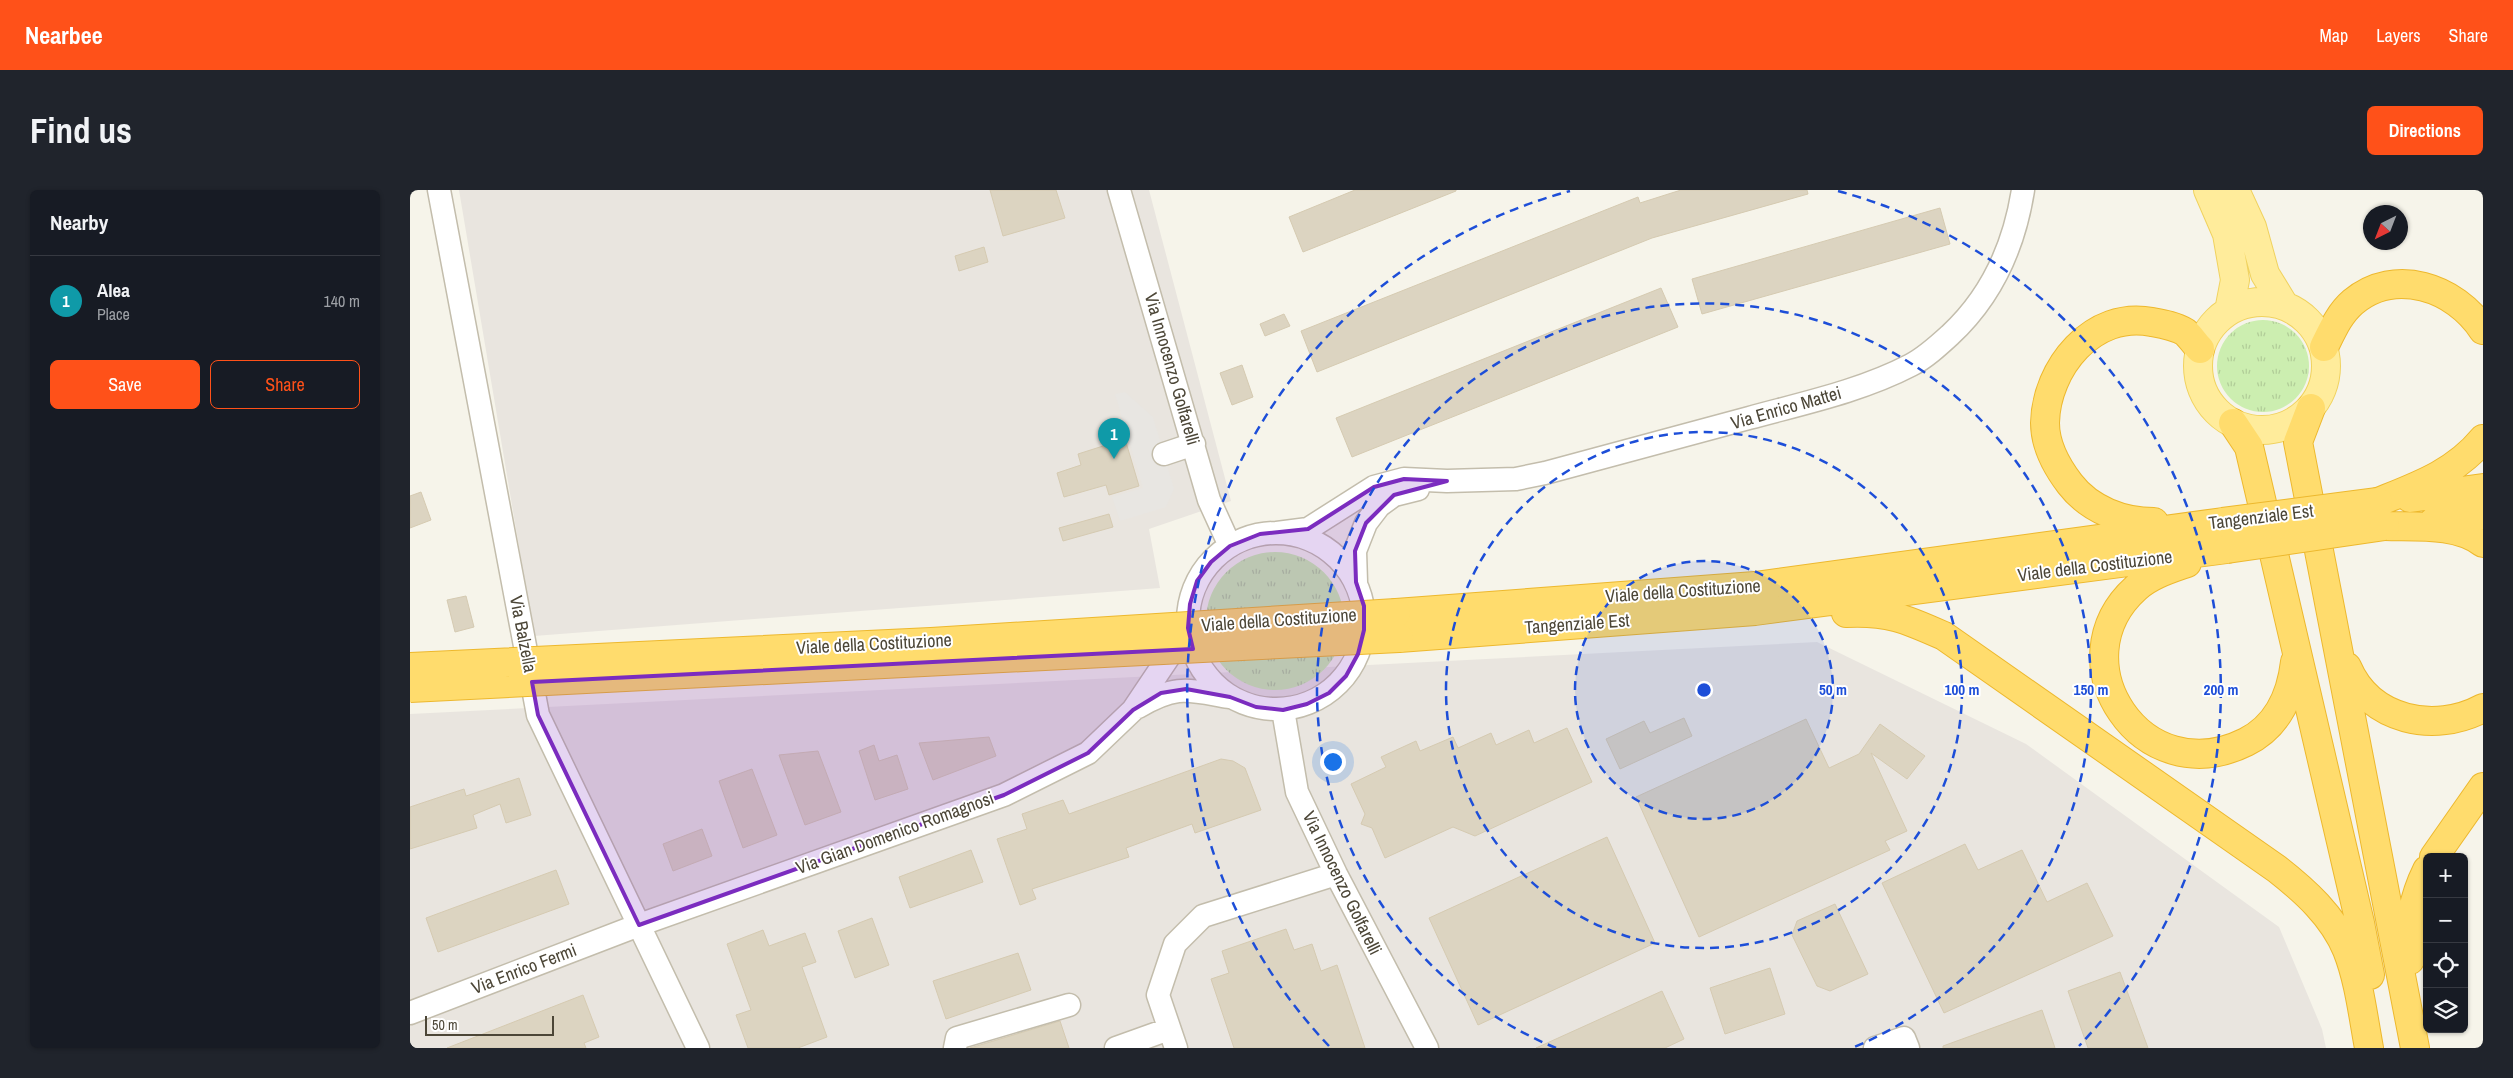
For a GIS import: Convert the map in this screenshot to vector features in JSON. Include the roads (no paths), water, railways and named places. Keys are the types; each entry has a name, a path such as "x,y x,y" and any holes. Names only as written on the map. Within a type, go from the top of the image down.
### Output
{"highway":[{"path":"2324,347 2338,318 2353,302 2371,290 2391,284 2413,284 2435,290 2453,299 2475,318 2483,330"},
{"path":"2200,349 2186,333 2160,323 2143,320 2120,322 2100,330 2082,342 2067,357 2054,378 2047,398 2045,424 2049,446 2058,468 2074,489 2093,505 2118,517 2140,522 2223,522"},
{"path":"2311,408 2298,442 2415,1048"},
{"path":"2232,423 2249,447 2360,923 2383,1048"},
{"path":"2382,514 2453,468 2470,454 2483,439"},
{"path":"2296,653 2292,685 2279,714 2256,737 2228,751 2196,755 2164,748 2137,731 2116,706 2106,675 2106,643 2116,613 2136,588 2164,571 2227,549 2382,514 2483,488"},
{"path":"2382,514 2483,515"},
{"path":"2382,514 2446,529 2477,538 2483,543"},
{"name":"Tangenziale Est","path":"2144,533 2223,522 2382,514"},
{"name":"Viale della Costituzione","path":"410,688 1397,626 1755,586 2144,533"},
{"name":"Viale della Costituzione","path":"1755,611 2227,549"},
{"path":"1755,611 1792,616 1874,612 1897,616 1944,636 2277,869 2319,906 2347,949 2370,1048"},
{"name":"Tangenziale Est","path":"1397,626 1755,611"},
{"name":"Viale della Costituzione","path":"410,667 931,642 1397,626"},
{"path":"2338,647 2351,677 2373,701 2401,717 2433,722 2465,717 2483,708"},
{"path":"2437,853 2483,787"},
{"path":"2422,1048 2409,955 2410,928 2415,902 2423,881"}],"main road":[{"path":"2208,190 2227,234 2234,271 2235,280 2228,311"},
{"path":"2235,190 2252,227 2265,274 2284,305"},
{"path":"2265,302 2284,305 2301,315 2315,329 2324,347 2326,368 2322,390 2311,408 2294,422 2274,429 2253,430 2232,423 2215,410 2203,392 2198,371 2200,349 2211,328 2228,311 2246,304 2265,302"}],"street":[{"name":"Via Balzella","path":"438,190 538,715 698,1048"},
{"name":"Via Innocenzo Golfarelli","path":"1119,190 1209,500 1230,546"},
{"name":"Via Enrico Mattei","path":"1277,533 1308,529 1374,486 1404,479 1447,481 1516,478 1545,473 1834,395 1885,378 1913,364 1938,346 1964,322 1984,298 2001,267 2013,239 2023,190"},
{"path":"1164,454 1194,444"},
{"name":"Via Enrico Mattei","path":"1356,582 1355,551 1366,523 1379,506 1394,496 1447,481"},
{"path":"1277,533 1301,536 1323,546 1342,562 1356,582 1364,606 1364,630 1358,654 1346,676 1322,697 1307,704 1283,710 1256,707 1230,697 1204,671 1195,655 1188,628 1190,604 1198,581 1211,562 1230,546 1244,539 1277,533"},
{"name":"Via Gian Domenico Romagnosi","path":"1133,710 1188,628"},
{"name":"Via Gian Domenico Romagnosi","path":"639,925 1004,794 1088,753 1133,710 1161,693 1186,689 1230,697"},
{"name":"Via Innocenzo Golfarelli","path":"1283,710 1297,792 1336,874 1426,1048"},
{"path":"1116,1048 1172,1038 1158,994 1175,944 1203,916 1336,874"},
{"name":"Via Enrico Fermi","path":"410,1013 639,925"},
{"path":"954,1048 957,1038 1069,1005"},
{"path":"1875,1048 1904,1038 1908,1048"}],"place":[{"name":"Alea","path":"1114,459"}]}
